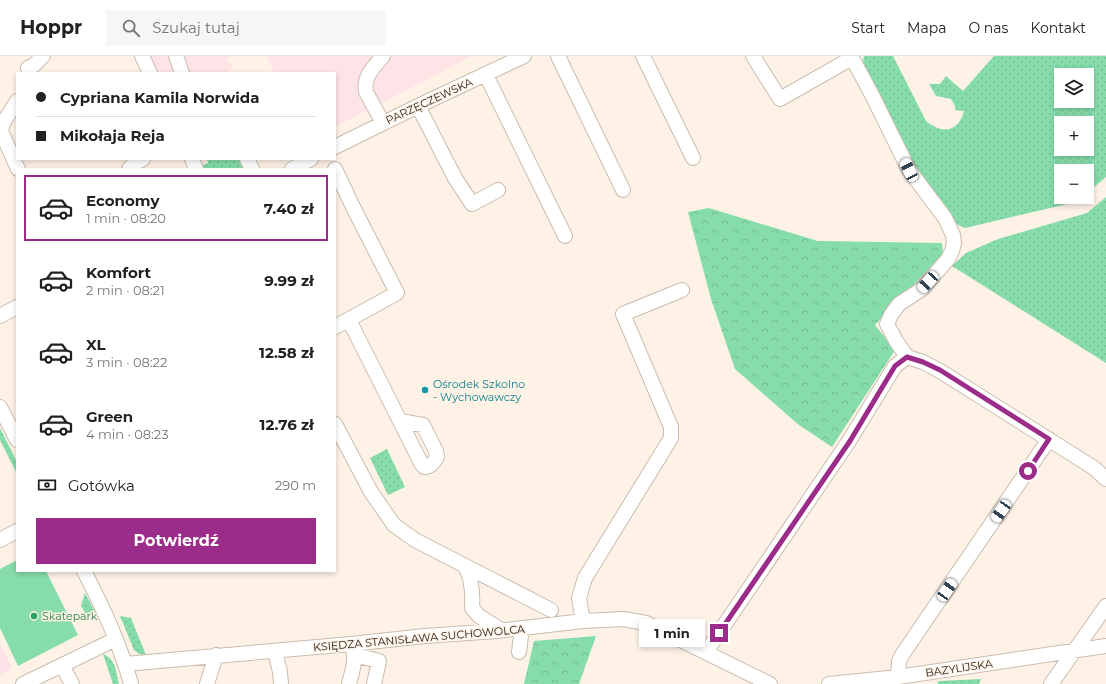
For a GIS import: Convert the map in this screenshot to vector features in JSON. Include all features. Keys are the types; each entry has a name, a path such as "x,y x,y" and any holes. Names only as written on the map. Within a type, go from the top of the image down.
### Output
{"street":[{"path":"28,66 34,65 44,56"},
{"path":"142,56 150,72"},
{"path":"176,56 182,72"},
{"path":"383,56 366,79 365,86 366,92 383,123"},
{"name":"PARZĘCZEWSKA","path":"336,146 524,56"},
{"path":"558,56 624,190"},
{"path":"643,56 693,158"},
{"path":"755,56 780,99 852,57 909,170 944,218 953,235 954,243 948,259 922,289 899,304 890,315 887,324 907,357 923,362 940,370 1094,468 1106,479"},
{"path":"486,75 565,236"},
{"path":"16,104 3,123 1,131 18,168"},
{"path":"418,106 455,178 472,204 498,190"},
{"path":"130,168 141,160"},
{"path":"294,168 309,160"},
{"path":"336,171 359,221 397,293 336,326"},
{"path":"583,621 579,598 584,578 671,438 671,427 623,314 682,290"},
{"path":"0,316 16,308"},
{"path":"349,320 400,421"},
{"path":"706,652 850,441 895,366 907,357"},
{"path":"0,407 16,438"},
{"path":"336,426 371,492 394,525 415,540 551,610"},
{"path":"898,677 899,661 902,655 1049,439"},
{"path":"0,540 16,532"},
{"path":"465,566 469,574 472,591 472,608 480,616 500,630"},
{"path":"85,572 105,612 116,639 130,684"},
{"path":"1051,684 1106,606"},
{"name":"KSIĘDZA STANISŁAWA SUCHOWOLCA","path":"125,664 275,651 353,649 425,636 522,628 583,621 623,619 646,623 770,684"},
{"path":"518,652 522,628"},
{"path":"22,684 116,639"},
{"name":"BAZYLIJSKA","path":"829,684 898,677 1074,652 1106,646"},
{"path":"349,684 354,660 353,649 379,661 374,684"},
{"path":"275,651 281,684"},
{"path":"207,684 216,655"},
{"path":"62,665 72,684"}],"shaded area":[{"path":"149,56 229,56 226,60 233,65 228,72 157,72"},
{"path":"267,56 472,56 336,126 336,72 274,72"},
{"path":"0,644 11,665 10,670 0,675"}],"green space":[{"path":"864,56 893,56 926,121 938,128 949,129 958,124 964,111 955,110 955,106 951,99 936,96 929,84 940,84 946,76 963,91 994,56 1106,56 1106,177 1094,187 1094,164 1054,164 1054,204 1067,204 965,228 956,224 914,167 867,73 863,61"},
{"path":"207,160 239,160 243,168 202,168 201,166 208,163"},
{"path":"1106,197 1106,363 952,266 966,253 998,239 1087,213"},
{"path":"709,208 818,241 942,243 943,254 875,325 895,350 832,447 799,425 735,369 711,299 688,212"},
{"path":"0,428 16,460 16,472 0,440"},
{"path":"387,449 405,487 388,495 370,458"},
{"name":"Skatepark","path":"16,561 16,572 46,572 78,635 18,666 0,628 0,569"},
{"path":"85,593 95,612 90,615 86,614 81,606"},
{"path":"120,616 131,618 146,655 139,654 134,650"},
{"path":"596,636 579,684 524,684 534,641"},
{"path":"103,654 111,659 119,684 113,684"},
{"path":"981,679 979,684 937,684 939,681"}],"place":[{"name":"Ośrodek Szkolno - Wychowawczy","path":"425,390"},
{"name":"Skatepark","path":"34,616"}],"route":[{"path":"719,633 850,441 895,366 907,357 923,362 940,370 1049,439 1028,471"}]}
